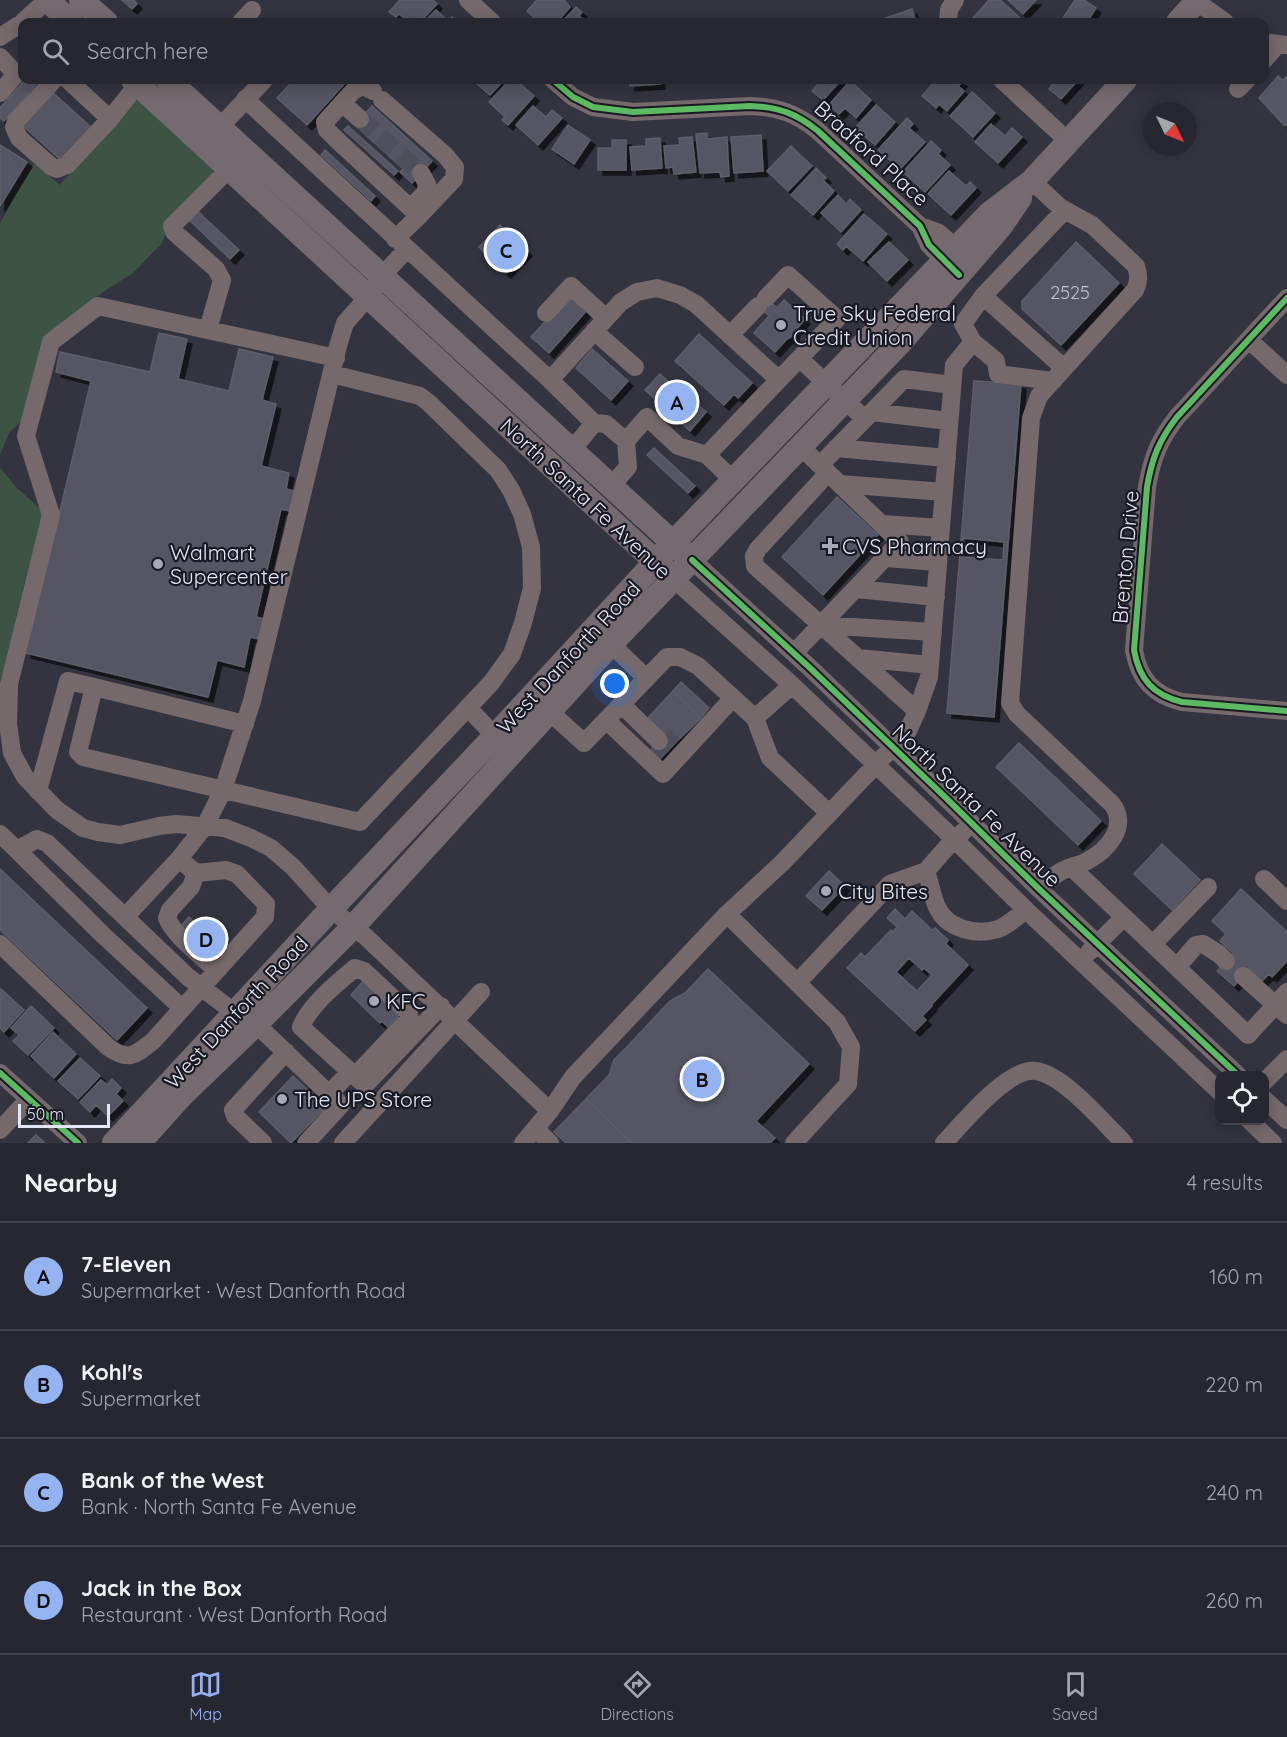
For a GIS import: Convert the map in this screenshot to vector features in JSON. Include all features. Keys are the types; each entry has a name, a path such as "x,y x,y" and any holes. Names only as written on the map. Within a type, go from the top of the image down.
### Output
{"main road":[{"path":"47,0 67,18"},
{"path":"81,0 101,18"},
{"path":"1182,18 1197,1"},
{"name":"North Santa Fe Avenue","path":"143,84 229,169 674,579"},
{"path":"146,84 163,92 174,84"},
{"name":"North Santa Fe Avenue","path":"179,84 220,127 692,560"},
{"name":"West Danforth Road","path":"140,1143 182,1095 353,927 611,644 900,343 989,214 1032,181 1121,84"},
{"name":"West Danforth Road","path":"114,1143 733,480 827,383 958,261"},
{"path":"512,430 546,443 565,459 572,450"},
{"path":"458,813 484,766 502,746 495,736"}],"street":[{"path":"28,18 47,0"},
{"path":"468,0 488,18"},
{"path":"948,18 949,10 955,0"},
{"path":"1197,1 1220,18"},
{"path":"0,37 18,26"},
{"path":"0,57 18,69"},
{"path":"0,93 18,71"},
{"path":"50,84 14,127 19,138 57,169 67,165 110,119 138,84"},
{"path":"72,84 110,119"},
{"path":"220,127 260,84"},
{"name":"Bradford Place","path":"558,84 573,97 593,108 633,112 765,106 789,112 818,131 920,226 939,233 958,261"},
{"path":"1006,84 1068,141"},
{"path":"363,86 377,95 445,154 455,167 454,179 415,212 327,130 325,122 354,90 363,86"},
{"path":"246,99 594,423 606,424 626,441 628,467 611,486"},
{"path":"342,103 360,119"},
{"path":"208,330 222,280 216,269 174,232 172,226 229,169"},
{"path":"125,917 179,859 205,826 223,790 254,692 345,323 368,297 401,244 425,193 427,184 421,173"},
{"path":"1032,181 1065,210 1092,225 1136,266 1139,274 1139,282 1135,290 1039,396 1031,418 1010,703 1017,714 1117,811 1119,819 1115,835 1099,854 1057,874 1039,889"},
{"path":"1058,374 998,374 996,361 973,342 963,324 983,296 1065,210"},
{"path":"707,455 837,319 788,275 730,335"},
{"path":"546,313 571,286 635,367"},
{"path":"550,380 621,302 637,292 657,288 680,295 696,304 779,380"},
{"path":"983,296 1058,374"},
{"name":"Brenton Drive","path":"1287,298 1177,417 1164,433 1156,449 1147,487 1134,650 1136,666 1144,678 1167,699 1287,711"},
{"path":"94,687 78,752 83,757 360,822 491,683 512,654 532,588 531,547 522,514 511,490 498,470 420,396 334,366 208,330 98,306 51,342 26,436 51,515 9,684 8,724 12,753 25,777 38,791 57,810 83,828 120,835 176,824 225,828 271,848 293,867 331,909 366,937 441,1006 550,1111"},
{"path":"1249,340 1287,375"},
{"path":"523,1143 550,1111 573,1077 727,914 782,863 908,731 929,677 954,365 973,342"},
{"path":"800,359 845,400 868,416 949,421"},
{"path":"917,711 755,566 754,556 829,474 836,448 904,379 952,385"},
{"path":"626,441 647,417 678,446 707,455 733,480"},
{"path":"572,450 594,423"},
{"path":"794,653 900,542 800,446"},
{"path":"836,448 946,458"},
{"path":"829,474 944,492"},
{"path":"882,524 941,528"},
{"path":"886,558 938,562"},
{"name":"North Santa Fe Avenue","path":"692,560 893,746 1019,870 1234,1071"},
{"name":"North Santa Fe Avenue","path":"674,579 792,686 954,839 1030,915 1215,1087"},
{"path":"857,589 936,597"},
{"path":"822,625 933,632"},
{"path":"611,644 646,678"},
{"path":"550,712 585,743 667,657 680,657 698,666 755,718 770,758 829,813"},
{"path":"858,658 930,665"},
{"path":"38,791 68,681 245,724"},
{"path":"755,718 792,686"},
{"path":"666,754 734,699"},
{"path":"468,708 495,736"},
{"path":"616,710 666,754"},
{"path":"616,710 666,754"},
{"path":"797,983 890,884 926,871 963,832 978,847 1019,870"},
{"path":"0,834 182,1008"},
{"path":"17,850 37,839 47,843 188,977 235,1012"},
{"path":"179,859 194,880"},
{"path":"1071,867 1248,1035 1283,1004 1243,976"},
{"path":"0,944 108,1047 120,1055 134,1056 153,1041 265,917 266,904 237,874 226,870 194,880 166,918 185,941 216,970"},
{"path":"926,871 938,909 950,923 961,929 983,932 1000,928 1030,915 1065,929 1089,952 1124,917"},
{"path":"1264,879 1287,901"},
{"path":"1153,944 1208,887"},
{"path":"727,914 837,1022 851,1047 848,1084 794,1143"},
{"path":"1177,967 1196,945 1203,944 1227,961"},
{"path":"352,1074 301,1027 314,1007 341,979 355,968 364,971 408,1012 413,1025"},
{"path":"343,1143 481,992"},
{"path":"306,1143 352,1074 413,1025 441,1006"},
{"path":"256,1024 361,1124"},
{"path":"262,1143 235,1116 232,1110 286,1052"},
{"path":"1269,1077 1287,1059"},
{"path":"944,1143 988,1096 1015,1076 1034,1070 1050,1075 1068,1088 1124,1143"},
{"path":"0,1073 78,1143"},
{"path":"0,1130 28,1100"},
{"path":"1269,1104 1287,1120"},
{"path":"1254,1125 1273,1143"},
{"path":"536,1129 550,1143"}],"green space":[{"path":"136,99 213,170 211,178 169,224 162,243 133,273 103,292 44,338 23,419 9,433 0,455 0,223 34,163 60,185 121,113"},
{"path":"0,468 18,489 44,512 0,682"}],"building":[{"path":"122,0 134,0 137,4 132,9"},
{"path":"400,0 433,0 437,4 424,18 404,18 399,14 396,17 389,12"},
{"path":"537,0 564,0 570,7 560,18 535,18 527,11"},
{"path":"989,0 1000,0 1019,17 1018,18 973,18"},
{"path":"1008,0 1036,0 1023,14"},
{"path":"1075,0 1084,0 1096,8 1090,18 1063,18"},
{"path":"576,7 582,12 579,16 581,18 566,18"},
{"path":"912,9 915,18 886,18"},
{"path":"436,10 445,18 428,18"},
{"path":"1278,76 1283,80 1287,76 1287,124 1285,126 1259,98"},
{"path":"21,84 36,84 4,121 0,118 0,108"},
{"path":"290,84 344,84 307,125 277,98"},
{"path":"477,84 500,84 490,95"},
{"path":"506,84 520,84 534,96 508,125 502,120 505,117 489,102"},
{"path":"630,84 660,84 630,86"},
{"path":"818,84 837,84 823,100 812,91"},
{"path":"847,84 853,84 871,100 856,118 845,108 839,114 829,105"},
{"path":"932,84 960,84 958,86 964,91 947,111 939,104 936,108 922,96"},
{"path":"1053,84 1074,84 1061,99 1049,89"},
{"path":"51,91 93,129 63,162 21,124"},
{"path":"972,92 995,113 973,137 950,116"},
{"path":"876,105 895,122 875,145 855,128"},
{"path":"372,106 432,161 412,183 400,172 403,169 355,125"},
{"path":"533,106 546,117 552,110 562,118 538,145 516,125"},
{"path":"907,118 913,124 909,128 925,142 900,169 878,150"},
{"path":"991,124 1005,136 1012,128 1022,137 998,163 975,142"},
{"path":"568,125 590,140 574,164 552,149"},
{"path":"348,126 398,171 394,175 344,130"},
{"path":"707,133 707,139 727,137 729,176 721,177 720,172 700,173 696,134"},
{"path":"761,135 763,171 734,173 731,137"},
{"path":"692,137 696,172 674,174 673,167 666,168 664,146 680,145 679,138"},
{"path":"660,138 662,168 632,170 630,147 646,146 646,139"},
{"path":"612,140 626,140 626,170 598,170 598,148 612,148"},
{"path":"931,141 941,150 938,154 950,165 925,192 903,172"},
{"path":"0,145 27,162 0,206"},
{"path":"791,146 812,166 788,191 767,171"},
{"path":"325,150 375,196 371,201 321,155"},
{"path":"816,168 826,178 823,180 834,191 813,215 791,195"},
{"path":"949,171 966,186 970,182 976,188 951,215 928,194"},
{"path":"838,195 846,204 850,199 861,210 841,232 821,213"},
{"path":"194,208 239,250 230,259 186,217"},
{"path":"864,214 887,234 863,261 846,246 843,250 837,244"},
{"path":"500,225 527,251 506,273 479,247"},
{"path":"889,242 908,260 887,281 868,262"},
{"path":"1076,242 1119,283 1061,345 1022,309 1022,301"},
{"name":"True Sky Federal Credit Union","path":"761,293 777,308 784,300 805,319 794,335 775,352 754,333 769,316 754,302"},
{"path":"570,295 587,310 549,353 531,337"},
{"name":"Walmart Supercenter","path":"159,333 187,339 178,379 229,391 239,349 273,357 262,400 276,404 261,466 289,473 286,489 294,491 290,511 281,509 256,617 264,619 259,639 250,637 244,667 217,660 208,697 26,653 91,381 56,372 60,352 150,372"},
{"path":"699,334 752,383 738,398 734,394 724,405 675,361"},
{"path":"592,349 628,381 611,400 576,368"},
{"path":"660,374 706,412 690,431 645,390"},
{"path":"974,381 1021,384 994,717 947,713","holes":["963,538 1004,542 1003,560 962,557"]},
{"path":"654,448 695,486 688,493 647,455"},
{"name":"CVS Pharmacy","path":"837,497 878,535 823,595 782,557"},
{"path":"681,682 709,708 701,718 673,691"},
{"path":"673,691 701,718 675,743 648,718"},
{"path":"665,734 675,743 658,761 649,752"},
{"path":"1019,743 1101,821 1078,845 996,767"},
{"path":"1162,844 1200,880 1172,910 1134,874"},
{"path":"0,869 147,1008 117,1040 0,930"},
{"path":"829,871 845,886 822,910 806,896"},
{"path":"1241,889 1287,932 1287,961 1272,977 1269,974 1262,981 1249,969 1234,986 1217,971 1233,953 1220,941 1226,934 1212,921"},
{"path":"895,909 905,919 912,911 932,930 935,928 948,940 946,944 968,965 922,1016 926,1020 915,1031 847,968 861,953 865,957 891,930 893,932 897,927 887,918","holes":["909,958 922,970 924,968 932,975 917,991 896,972"]},
{"path":"189,917 201,929 207,922 224,937 206,956 178,929"},
{"path":"708,969 809,1064 756,1121 775,1138 770,1143 632,1143 586,1099 609,1075 614,1060 670,1001 685,993"},
{"path":"366,978 400,1014 388,1027 382,1021 380,1023 351,995"},
{"path":"1,989 24,1010 4,1032 0,1028"},
{"path":"31,1006 54,1028 28,1055 13,1041 19,1035 11,1028"},
{"path":"53,1032 76,1054 54,1078 31,1056"},
{"path":"80,1058 100,1076 78,1099 58,1081"},
{"path":"293,1076 326,1107 291,1143 259,1112"},
{"path":"112,1079 121,1088 116,1094 123,1101 108,1116 96,1105 90,1112 80,1102 101,1080 107,1085"},
{"path":"586,1099 632,1143 566,1143 554,1132"},
{"path":"36,1135 45,1143 28,1143"}],"tunnel":[{"path":"360,119 421,173"},
{"path":"664,736 673,745"},
{"path":"654,746 664,755"}],"cycle path":[{"path":"558,84 573,97 593,107 633,112 750,106 769,108 794,115 818,131 920,226 929,245 959,275"},
{"path":"1287,298 1177,417 1157,450 1147,487 1134,650 1136,660 1149,684 1172,699 1182,702 1287,711"},
{"path":"692,560 809,667 1039,889 1234,1071"},
{"path":"0,1073 78,1143"}],"place":[{"name":"Bank of the West","path":"506,250"},
{"name":"True Sky Federal Credit Union","path":"781,325"},
{"name":"7-Eleven","path":"677,402"},
{"name":"CVS Pharmacy","path":"830,546"},
{"name":"Walmart Supercenter","path":"158,564"},
{"name":"City Bites","path":"826,891"},
{"name":"Jack in the Box","path":"206,939"},
{"name":"KFC","path":"374,1001"},
{"name":"Kohl's","path":"702,1079"},
{"name":"The UPS Store","path":"282,1099"}]}
